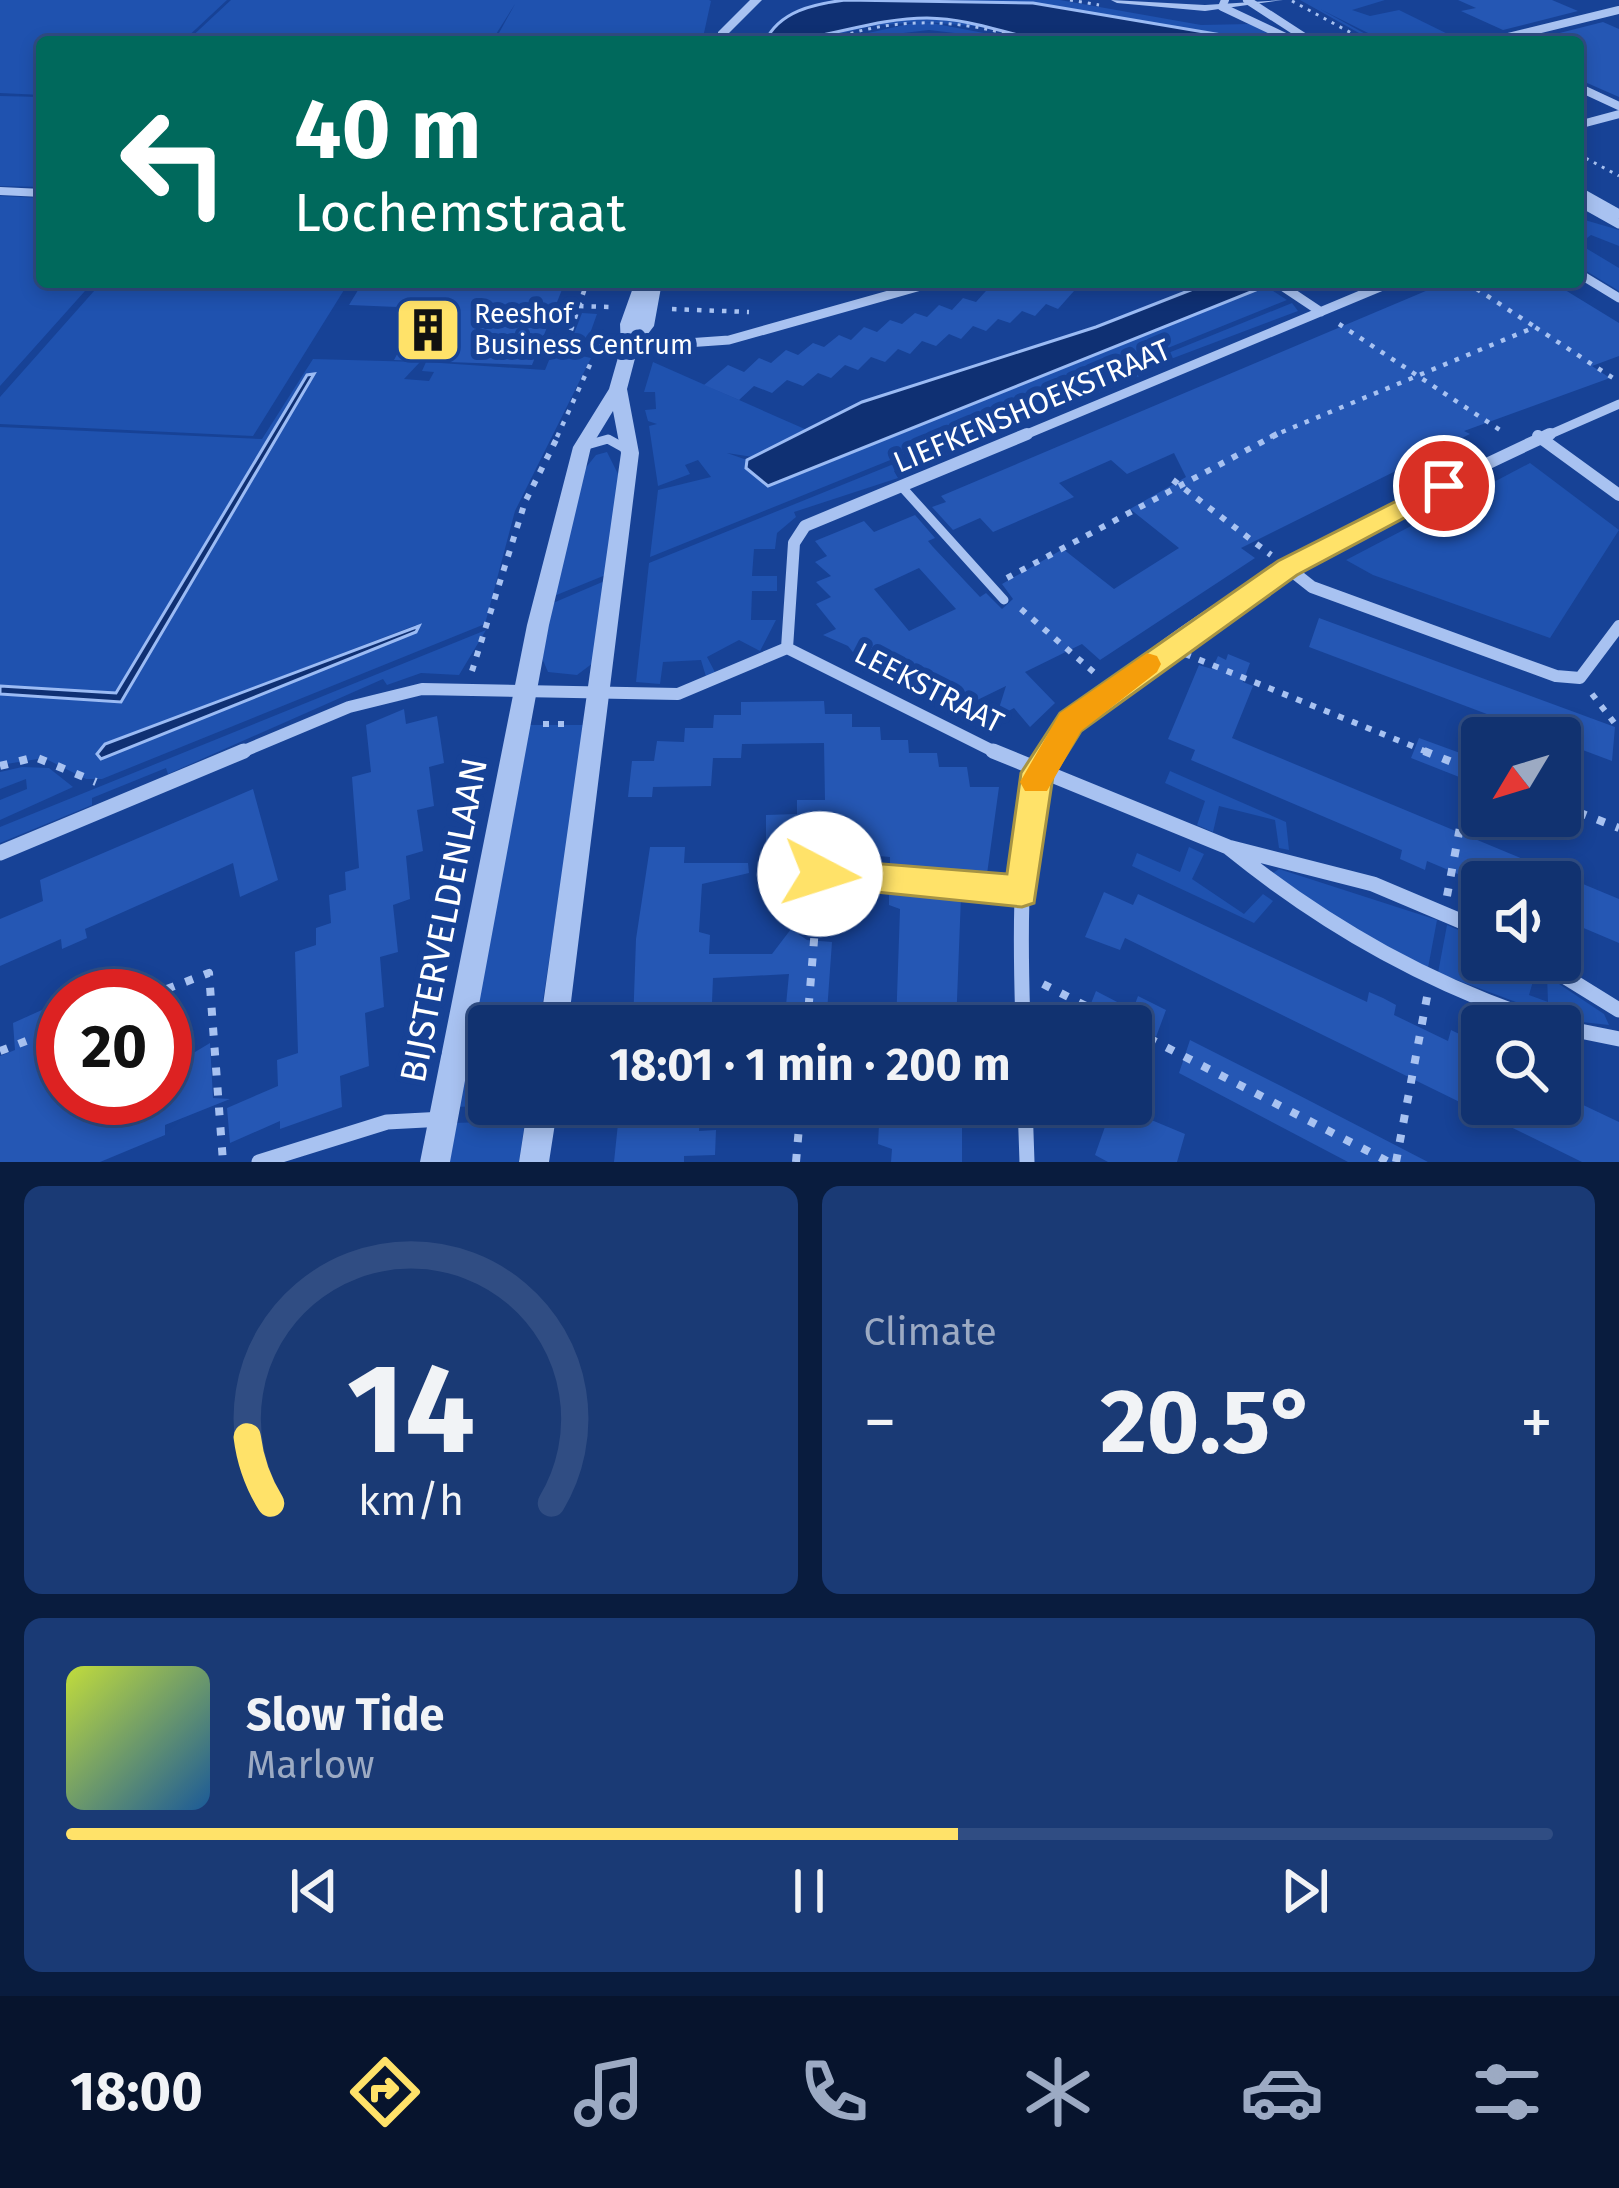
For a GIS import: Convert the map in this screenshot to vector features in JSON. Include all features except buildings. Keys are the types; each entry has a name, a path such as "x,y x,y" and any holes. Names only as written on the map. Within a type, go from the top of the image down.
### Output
{"street":[{"path":"723,36 756,0"},
{"path":"1117,0 1277,0"},
{"path":"1251,2 1303,36"},
{"path":"1224,3 1285,36"},
{"path":"722,36 730,5"},
{"path":"1513,36 1619,10"},
{"path":"1584,90 1619,110"},
{"path":"1584,122 1619,110"},
{"path":"1584,194 1619,214"},
{"path":"1584,209 1602,204"},
{"path":"1584,209 1619,224"},
{"path":"1584,277 1619,298"},
{"name":"BIJSTERVELDENLAAN","path":"642,308 643,288"},
{"name":"BIJSTERVELDENLAAN","path":"435,1162 526,694 581,447 618,388 651,288"},
{"path":"630,347 708,344 914,288"},
{"path":"1285,288 1321,312"},
{"name":"LIEFKENSHOEKSTRAAT","path":"788,647 794,543 805,526 1378,288"},
{"name":"BIJSTERVELDENLAAN","path":"557,1005 602,695 630,453 618,388"},
{"path":"1022,1005 1022,891 1037,773 1070,722 1288,568 1538,436 1619,404"},
{"path":"1538,436 1619,495"},
{"path":"1288,568 1312,586 1556,676 1580,678 1619,626"},
{"path":"0,853 349,707 422,689 678,694 706,686 788,647"},
{"name":"LEEKSTRAAT","path":"788,647 1037,773 1228,847 1297,861 1461,920"},
{"name":"LEEKSTRAAT","path":"1228,847 1323,921 1430,981 1497,1005"},
{"path":"1572,981 1619,1010"},
{"name":"LEEKSTRAAT","path":"1581,1032 1619,1040"},
{"path":"259,1162 387,1123 444,1119"},
{"path":"534,1162 540,1125"},
{"path":"1026,1125 1027,1162"}],"lane":[{"path":"0,191 36,193"},
{"path":"581,447 608,439 630,453"},
{"path":"901,486 1004,600"},
{"path":"775,870 1022,891"}],"path":[{"path":"1289,0 1357,36"},
{"path":"842,36 921,22 972,26 1010,36"},
{"path":"1584,157 1619,176"},
{"path":"553,344 568,339 585,288"},
{"path":"1475,288 1619,382"},
{"path":"579,305 757,313 776,328"},
{"path":"1321,312 1522,445"},
{"path":"992,586 1173,480 1410,370 1535,327"},
{"path":"465,692 493,623 524,505 596,358"},
{"path":"1173,480 1288,568"},
{"path":"1004,600 1008,597 1113,690"},
{"path":"1173,645 1189,658 1461,766"},
{"path":"1580,678 1619,729"},
{"path":"0,766 35,757 96,782"},
{"path":"1581,813 1619,828"},
{"path":"1444,912 1461,823"},
{"path":"809,1005 820,874"},
{"path":"1021,973 1083,1005"},
{"path":"192,980 209,974 223,1162"},
{"path":"1152,1040 1393,1162 1430,981"},
{"path":"0,1051 36,1038"},
{"path":"444,1119 468,1117"},
{"path":"796,1162 799,1125"}],"shaded area":[{"path":"0,0 227,0 188,36 36,36 36,95 0,93"},
{"path":"231,0 711,1 703,36 497,36 515,4 495,36 192,36"},
{"path":"845,0 1033,3 1228,36 1024,36 927,18 816,36 768,36 788,16"},
{"path":"951,0 1060,0 1201,25 1252,24 1278,36 1228,36 1044,4"},
{"path":"1300,0 1385,0 1352,10 1370,16 1399,10 1452,36 1374,36 1320,9 1369,36"},
{"path":"930,18 992,25 1028,36 926,22 1000,36 929,30 854,36 918,22 827,36 862,24"},
{"path":"0,96 36,97 36,187 0,186"},
{"path":"0,196 36,198 36,288 88,288 0,386"},
{"path":"1584,220 1619,230 1619,246 1591,235 1584,240"},
{"path":"1584,247 1619,268 1619,291 1584,270"},
{"path":"97,288 345,288 253,436 0,424 0,397"},
{"path":"1196,288 1258,288 768,486 746,468 747,460 862,402 1096,327"},
{"path":"1272,288 1287,300 650,557 658,490 711,477 698,460 685,465 690,474 658,486 649,426 657,424 648,421 645,410 656,409 655,392 644,392 653,362 807,430 753,457 727,453 747,460 746,468 768,486 1256,290"},
{"path":"1292,303 1298,311 1139,371 1142,375 1061,408 1056,405 1016,421 1019,425 942,457 938,453 894,471 898,478 794,512 796,517 777,533 775,549 754,549 752,576 777,576 777,591 752,591 751,620 776,620 760,651 739,640 707,657 717,676 707,680 701,660 663,662 660,684 636,682 649,563"},
{"path":"582,313 597,314 582,356 591,358 515,511 485,624 102,779 86,779 44,758 0,765 0,694 121,702 311,374 116,693 0,686 0,427 262,439 313,359 420,362 404,379 429,381 434,372 422,371 426,362 545,370 554,348 570,344","holes":["416,625 416,632 98,757 105,744"]},
{"path":"314,374 121,702 0,694 0,686 116,693 307,375"},
{"path":"607,452 622,482 608,574 554,596 584,470 596,455"},
{"path":"1530,463 1619,530 1550,638 1373,575 1346,560 1434,514 1441,515 1439,511"},
{"path":"607,580 593,663 577,675 548,672 542,658 553,603"},
{"path":"419,626 416,632 101,759 97,754 105,744"},
{"path":"486,630 459,675 421,673 387,685 383,679 168,774 166,768 92,798 92,805 0,843 0,827"},
{"path":"530,725 584,725 542,1005 476,1005"},
{"path":"49,768 73,787 0,820 0,800 27,789 26,779 0,789 0,772"},
{"path":"1170,771 1286,822 1289,850 1279,848 1275,820 1219,806 1213,832 1197,825 1205,801 1165,783"},
{"path":"1189,847 1204,854 1192,879 1244,914 1263,894 1273,901 1254,923 1132,866 1137,853 1180,872"},
{"path":"1279,869 1437,920 1428,968 1352,929 1273,873"},
{"path":"1447,925 1461,931 1461,981 1533,981 1529,995 1548,1002 1547,981 1554,981 1604,1014 1609,1025 1581,1022 1581,1005 1524,1005 1438,973"},
{"path":"468,1045 468,1106 456,1107"},
{"path":"451,1123 524,1125 519,1162 444,1162"}],"slow traffic":[{"path":"1036,782 1070,722 1147,664"}],"place":[{"name":"Reeshof Business Centrum","path":"428,330"}],"route":[{"path":"820,874 1022,891 1037,773 1070,722 1288,568 1444,486"}]}
